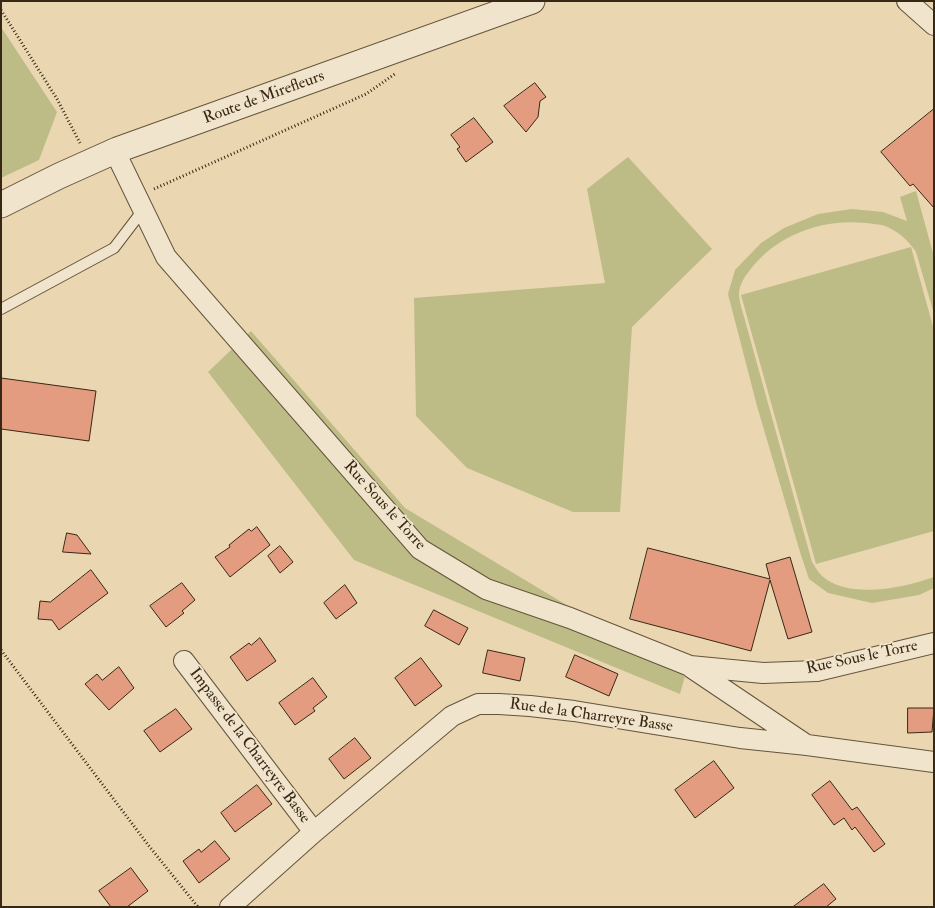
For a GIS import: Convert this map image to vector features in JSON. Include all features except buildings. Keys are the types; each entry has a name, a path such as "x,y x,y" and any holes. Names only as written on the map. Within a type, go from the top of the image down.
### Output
{"street":[{"name":"Route de Mirefleurs","path":"1,205 117,150 532,1"},
{"path":"907,1 934,25"},
{"name":"Rue Sous le Torre","path":"117,150 120,162 166,257 420,549 486,589 570,618 690,666 763,673 817,671 934,643"},
{"name":"Impasse de la Charreyre Basse","path":"184,661 314,832"},
{"path":"690,666 807,745"},
{"name":"Rue de la Charreyre Basse","path":"230,907 314,832 452,716 478,704 530,706 574,711 740,738 934,762"}],"lane":[{"path":"1,309 114,248 143,210"}],"path":[{"path":"1,10 57,99 89,163"},
{"path":"143,210 154,187 366,94 403,69"},
{"path":"1,650 149,846 198,907"}],"shaded area":[{"path":"1,27 57,112 39,160 1,178"},
{"path":"628,157 712,249 632,327 620,512 573,512 467,468 416,416 414,298 605,283 587,189"},
{"path":"916,191 934,257 934,314 916,252 907,240 899,234 890,228 876,224 833,223 817,226 787,238 761,258 746,275 739,291 739,298 812,562 817,570 832,583 860,590 892,588 934,577 934,588 919,595 872,603 828,593 809,579 757,406 728,294 735,270 761,243 784,228 818,214 852,209 883,212 907,221 900,197"},
{"path":"911,247 934,330 934,531 816,564 741,295"},
{"path":"251,331 405,508 685,676 680,694 354,560 208,372"}]}
